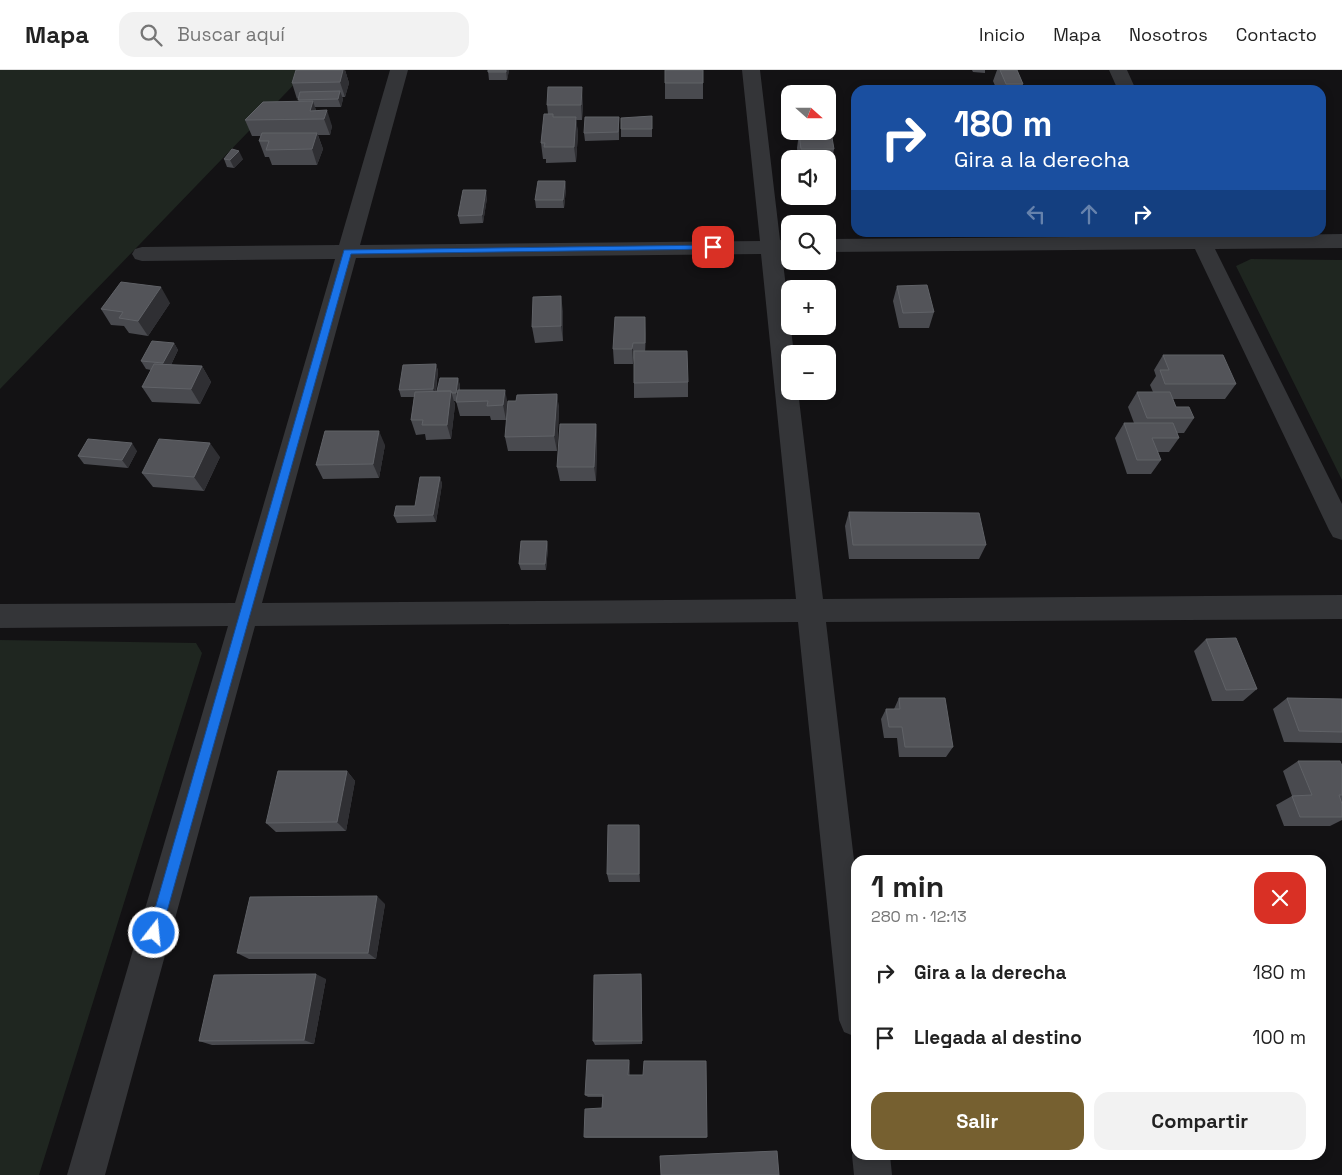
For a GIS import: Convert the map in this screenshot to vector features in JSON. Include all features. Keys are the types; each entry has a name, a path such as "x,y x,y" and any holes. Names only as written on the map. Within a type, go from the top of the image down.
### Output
{"street":[{"path":"86,1175 399,70"},
{"path":"751,70 780,247 811,611 851,975"},
{"path":"1118,70 1125,85"},
{"path":"836,246 1199,237 1342,241"},
{"path":"1199,237 1342,530"},
{"path":"142,254 780,247"},
{"path":"0,616 244,616 1342,607"},
{"path":"872,1160 873,1175"}],"shaded area":[{"path":"0,70 308,70 0,389"},
{"path":"1251,259 1342,260 1342,480 1236,266"},
{"path":"0,640 196,643 202,653 39,1175 0,1175"}],"building":[{"path":"296,70 343,70 340,82 292,83"},
{"path":"488,70 506,70 506,72 488,72"},
{"path":"665,70 703,70 703,83 665,83"},
{"path":"1000,70 1017,70 1023,84 1006,84"},
{"path":"548,87 582,87 581,105 547,105"},
{"path":"340,91 338,99 298,100 300,92"},
{"path":"313,101 310,111 327,110 324,119 245,120 263,102"},
{"path":"544,114 553,114 553,117 576,117 574,147 544,147 545,143 541,143"},
{"path":"652,116 652,129 621,129 621,118"},
{"path":"585,117 619,117 618,132 584,133"},
{"path":"262,133 317,133 312,149 266,150 269,141 259,141"},
{"path":"800,140 832,140 834,149 801,149"},
{"path":"232,149 239,151 230,160 224,159"},
{"path":"538,181 565,181 563,200 535,200"},
{"path":"463,190 486,190 482,215 458,216"},
{"path":"121,282 161,287 138,321 119,318 123,312 101,309"},
{"path":"927,285 934,312 903,313 897,286"},
{"path":"561,296 561,326 532,327 533,297"},
{"path":"615,317 645,317 645,343 633,343 632,349 613,349"},
{"path":"152,341 174,343 163,363 141,361"},
{"path":"634,351 687,351 688,382 634,383"},
{"path":"1163,355 1223,355 1236,384 1165,384 1160,370 1169,370"},
{"path":"154,364 202,366 191,389 142,387"},
{"path":"436,364 433,389 399,390 403,365"},
{"path":"440,378 458,378 456,393 437,391"},
{"path":"458,390 505,390 503,405 487,406 488,401 456,402"},
{"path":"451,391 447,425 422,425 423,420 411,420 415,392"},
{"path":"1137,392 1170,392 1176,407 1189,407 1194,418 1147,418"},
{"path":"557,394 554,436 505,437 508,401 516,401 517,395"},
{"path":"1124,423 1173,423 1179,438 1152,438 1161,460 1137,460"},
{"path":"560,424 596,424 594,467 557,467"},
{"path":"325,431 379,431 373,464 316,465"},
{"path":"88,439 132,443 122,460 78,456"},
{"path":"159,439 210,443 194,477 142,473"},
{"path":"420,477 440,477 433,515 394,516 396,506 415,506"},
{"path":"849,512 979,513 986,545 853,545"},
{"path":"521,541 547,541 545,564 519,564"},
{"path":"1236,638 1257,689 1226,690 1206,639"},
{"path":"899,698 945,698 953,747 905,747 902,727 889,727 886,709 900,709"},
{"path":"1287,698 1342,699 1342,732 1299,731"},
{"path":"1298,761 1340,761 1342,766 1342,795 1339,795 1342,804 1342,817 1300,817 1292,796 1312,795"},
{"path":"278,771 347,771 337,822 266,823"},
{"path":"608,825 639,825 639,874 607,874"},
{"path":"377,896 368,953 237,953 250,897"},
{"path":"316,974 304,1040 199,1041 214,975"},
{"path":"641,974 642,1041 593,1041 594,975"},
{"path":"587,1060 629,1060 628,1075 643,1075 644,1061 706,1061 707,1137 584,1137 585,1109 602,1108 603,1095 585,1095"},
{"path":"777,1151 779,1175 661,1175 660,1156"}],"route":[{"path":"154,933 347,252 713,247"}]}
